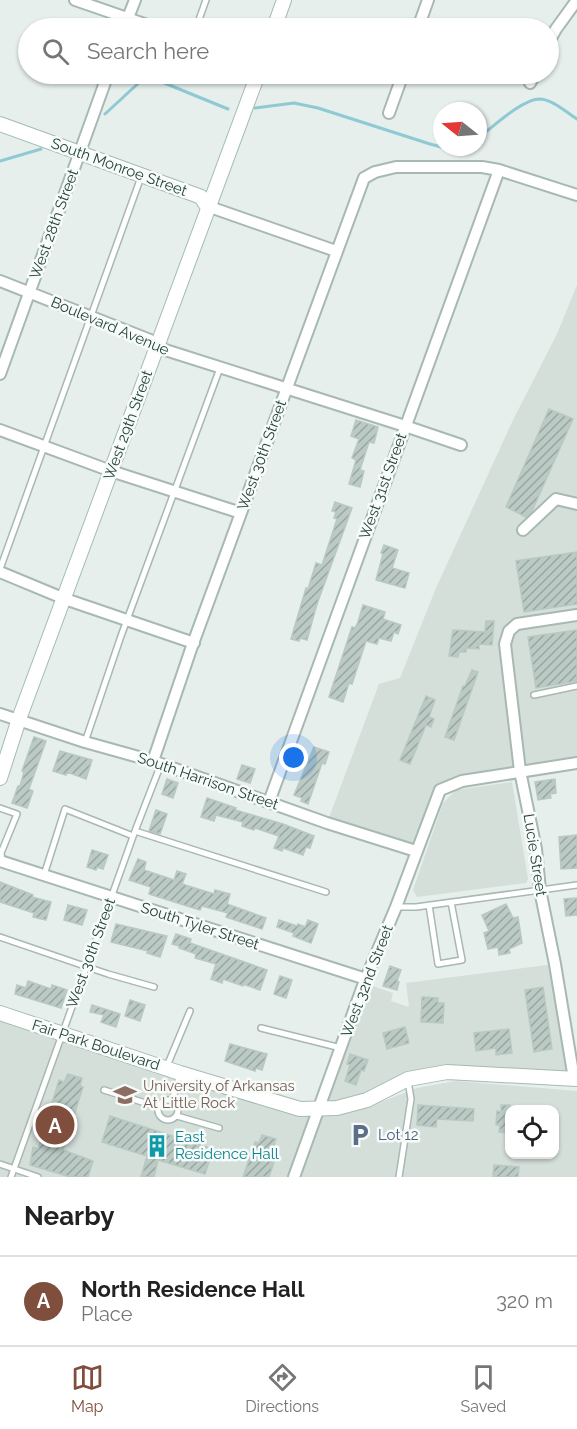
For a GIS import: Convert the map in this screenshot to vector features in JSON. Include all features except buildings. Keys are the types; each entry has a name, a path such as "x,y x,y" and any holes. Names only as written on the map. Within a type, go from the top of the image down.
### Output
{"street":[{"path":"75,0 113,18"},
{"path":"128,18 135,0"},
{"path":"278,18 284,0"},
{"path":"422,18 428,0"},
{"path":"559,25 577,0"},
{"name":"West 28th Street","path":"0,374 104,84"},
{"name":"West 29th Street","path":"0,778 19,720 207,206 254,84"},
{"path":"389,113 399,84"},
{"name":"South Monroe Street","path":"0,124 201,197 207,206 336,251"},
{"name":"West 30th Street","path":"157,763 194,643 364,178 375,172 391,168 482,167 499,170"},
{"path":"499,170 577,195"},
{"name":"West 31st Street","path":"269,802 499,170"},
{"name":"Boulevard Avenue","path":"0,281 150,340 156,349 159,348 461,445"},
{"path":"0,430 111,471 241,513"},
{"path":"523,530 556,499 577,504"},
{"path":"0,570 65,599 194,643"},
{"name":"Lucie Street","path":"575,1079 540,890 536,849 520,771 506,636 517,624 577,615"},
{"name":"South Harrison Street","path":"0,714 157,763 375,839 416,851"},
{"path":"520,771 577,763"},
{"name":"West 32nd Street","path":"294,1177 366,979 440,790 462,781 520,771"},
{"name":"South Tyler Street","path":"1,861 366,979"},
{"name":"Fair Park Boulevard","path":"0,1013 289,1107 337,1108 367,1100 408,1079 447,1072 575,1079"}],"lane":[{"path":"200,18 206,0"},
{"path":"0,570 142,175"},
{"path":"85,741 174,490 220,369"},
{"path":"534,695 577,686"},
{"name":"West 30th Street","path":"10,1177 134,834 157,763"},
{"path":"0,808 17,814 1,853 1,861"},
{"path":"44,875 65,809 134,834 326,892"},
{"path":"396,907 429,905 577,885"},
{"path":"429,905 438,964 462,960 451,902"},
{"path":"0,937 108,974 154,987"},
{"path":"172,1101 174,1070 190,1011"},
{"path":"261,1028 341,1048"},
{"path":"399,1177 411,1099 408,1079"},
{"path":"104,1090 158,1107"},
{"path":"177,1116 177,1106 172,1101 165,1101 158,1107 158,1114 165,1120 171,1120 177,1116 219,1128"},
{"path":"0,1164 38,1177"}],"shaded area":[{"path":"577,285 577,757 522,766 440,790 416,851 327,823 379,684 400,678 436,588 513,420 557,334"},
{"path":"512,782 528,879 526,883 417,897 413,890 443,803 456,790"},
{"path":"555,964 574,1079 447,1072 367,1100 319,1109 364,983 393,993 391,1001 409,1007 406,983"},
{"name":"University of Arkansas At Little Rock","path":"0,1013 315,1115 363,1109 417,1088 456,1081 577,1091 577,1177 0,1177"}],"waterway":[{"path":"105,114 138,84"},
{"path":"167,84 228,109"},
{"path":"487,131 524,104 539,99 554,103 577,119"},
{"path":"255,108 294,103 318,108 433,145"},
{"path":"0,161 41,149"}],"place":[{"name":"University of Arkansas At Little Rock","path":"125,1095"},
{"name":"North Residence Hall","path":"55,1125"},
{"name":"Lot 12","path":"360,1135"},
{"name":"East Residence Hall","path":"157,1146"}]}
